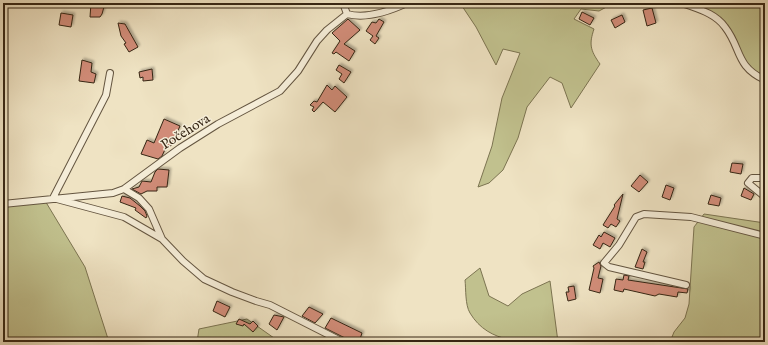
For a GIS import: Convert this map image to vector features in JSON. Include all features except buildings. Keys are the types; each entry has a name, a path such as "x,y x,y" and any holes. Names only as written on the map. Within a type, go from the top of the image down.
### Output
{"street":[{"path":"343,3 347,14 352,16 376,14 407,3"},
{"path":"682,3 709,13 725,27 744,66 765,80"},
{"name":"Počehova","path":"3,204 113,193 124,189 186,144 218,124 280,91 298,71 317,41 327,30 347,14"},
{"path":"110,73 106,95 53,198 124,217 162,239 183,261 204,279 256,302 270,305 343,342"},
{"path":"765,178 752,178 748,183 765,197"},
{"path":"124,189 140,198 149,209 162,239"},
{"path":"686,285 609,267 604,263 619,245 636,217 644,214 691,217 765,236"}],"green space":[{"path":"460,3 612,4 599,11 581,9 574,19 594,29 591,39 591,47 600,64 571,108 562,83 550,77 527,107 518,138 503,170 489,183 478,187 492,146 502,98 520,53 503,49 496,65 476,27"},
{"path":"686,3 765,3 765,78 745,65 726,26"},
{"path":"44,199 85,267 109,342 3,342 3,202"},
{"path":"704,214 765,223 765,342 670,342 674,332 685,318 689,304 694,227"},
{"path":"480,268 489,296 508,306 522,294 550,281 558,342 509,340 487,331 478,323 468,310 465,280"},
{"path":"247,319 274,338 276,342 197,342 199,329"}]}
